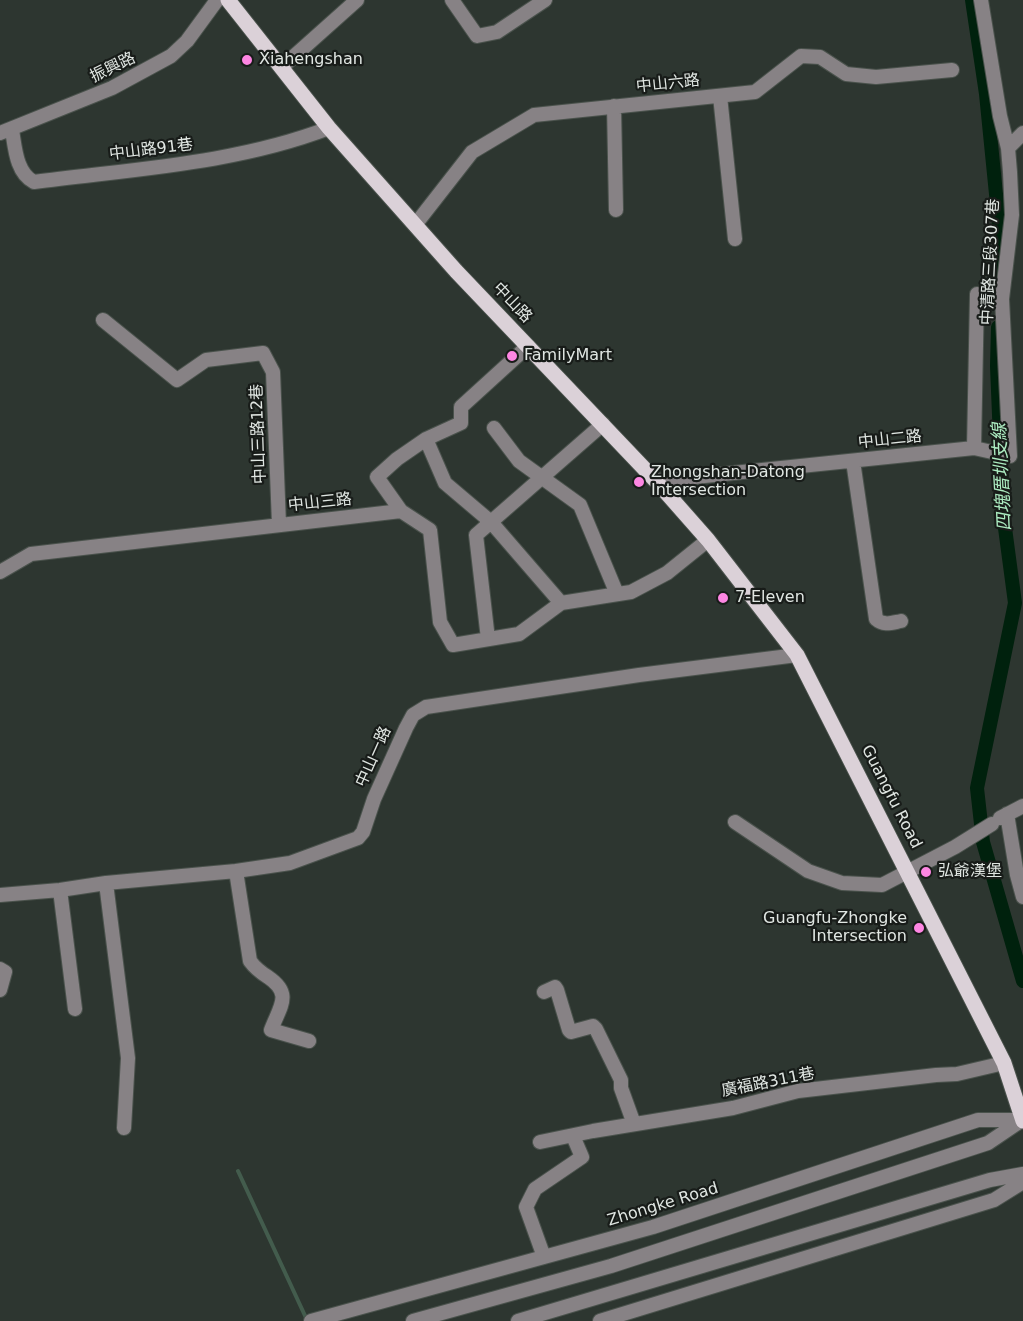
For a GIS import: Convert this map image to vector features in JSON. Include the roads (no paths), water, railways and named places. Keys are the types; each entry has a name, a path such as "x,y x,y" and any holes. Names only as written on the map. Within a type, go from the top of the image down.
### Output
{"main road":[{"name":"中山路","path":"228,0 328,128 415,225 656,481 708,540 798,655"},
{"name":"Guangfu Road","path":"798,655 1004,1063 1023,1120"}],"street":[{"name":"振興路","path":"6,131 112,88 171,56 187,41 217,0"},
{"path":"282,67 357,0"},
{"path":"452,0 477,36 497,32 545,0"},
{"name":"中清路三段307巷","path":"981,0 1000,116 1008,148 1012,215 1002,299 1010,456"},
{"name":"中山六路","path":"415,225 472,153 534,115 755,92 801,57 820,57 846,74 876,77 952,70"},
{"path":"720,96 735,239"},
{"path":"614,106 616,210"},
{"name":"中山路91巷","path":"6,131 26,178 33,182 205,160 293,142 328,128"},
{"path":"1008,148 1023,134"},
{"path":"974,448 978,294"},
{"name":"中山三路12巷","path":"103,320 177,380 206,360 263,352 273,372 279,524"},
{"path":"528,346 460,407 461,423 426,439 397,459 377,477 401,511 430,530 440,622 453,645 519,634 561,603 631,592 667,573 708,540"},
{"path":"488,639 476,535 603,424"},
{"path":"494,428 519,461 580,505 617,594"},
{"path":"426,439 445,483 491,522 561,603"},
{"name":"中山二路","path":"656,481 974,448 1010,456"},
{"path":"853,461 874,612 880,623 901,621"},
{"name":"中山三路","path":"0,572 31,554 401,511"},
{"name":"中山一路","path":"0,895 236,871 290,863 358,838 363,832 374,799 406,728 413,715 426,707 639,675 798,655"},
{"path":"735,822 808,870 842,883 882,885 955,847 1023,806"},
{"path":"998,820 1023,897"},
{"path":"236,871 250,961 255,968 278,984 284,996 271,1030 309,1041"},
{"path":"106,883 128,1058 124,1128"},
{"path":"60,890 75,1009"},
{"path":"0,969 5,972 0,990"},
{"path":"544,992 555,987 557,990 568,1030 572,1032 593,1026 597,1029 621,1080 621,1088 634,1124"},
{"name":"廣福路311巷","path":"540,1142 733,1107 798,1091 957,1074 1004,1063"},
{"name":"Zhongke Road","path":"312,1321 653,1227 978,1120 1023,1120"},
{"path":"412,1321 611,1266 988,1143 1023,1120"},
{"path":"544,1257 526,1207 535,1189 582,1157 573,1136"},
{"path":"518,1321 990,1180 1023,1174"},
{"path":"600,1321 994,1200 1023,1182"}],"waterway":[{"name":"四塊厝圳支線","path":"972,0 986,94 1001,244 1000,275"},
{"name":"四塊厝圳支線","path":"998,327 997,366 1003,513 1015,603 977,788 983,842 1023,981"},
{"path":"238,1171 307,1320"}],"place":[{"name":"Xiahengshan","path":"247,60"},
{"name":"FamilyMart","path":"512,356"},
{"name":"Zhongshan-Datong Intersection","path":"639,482"},
{"name":"7-Eleven","path":"723,598"},
{"name":"弘爺漢堡","path":"926,872"},
{"name":"Guangfu-Zhongke Intersection","path":"919,928"}]}
